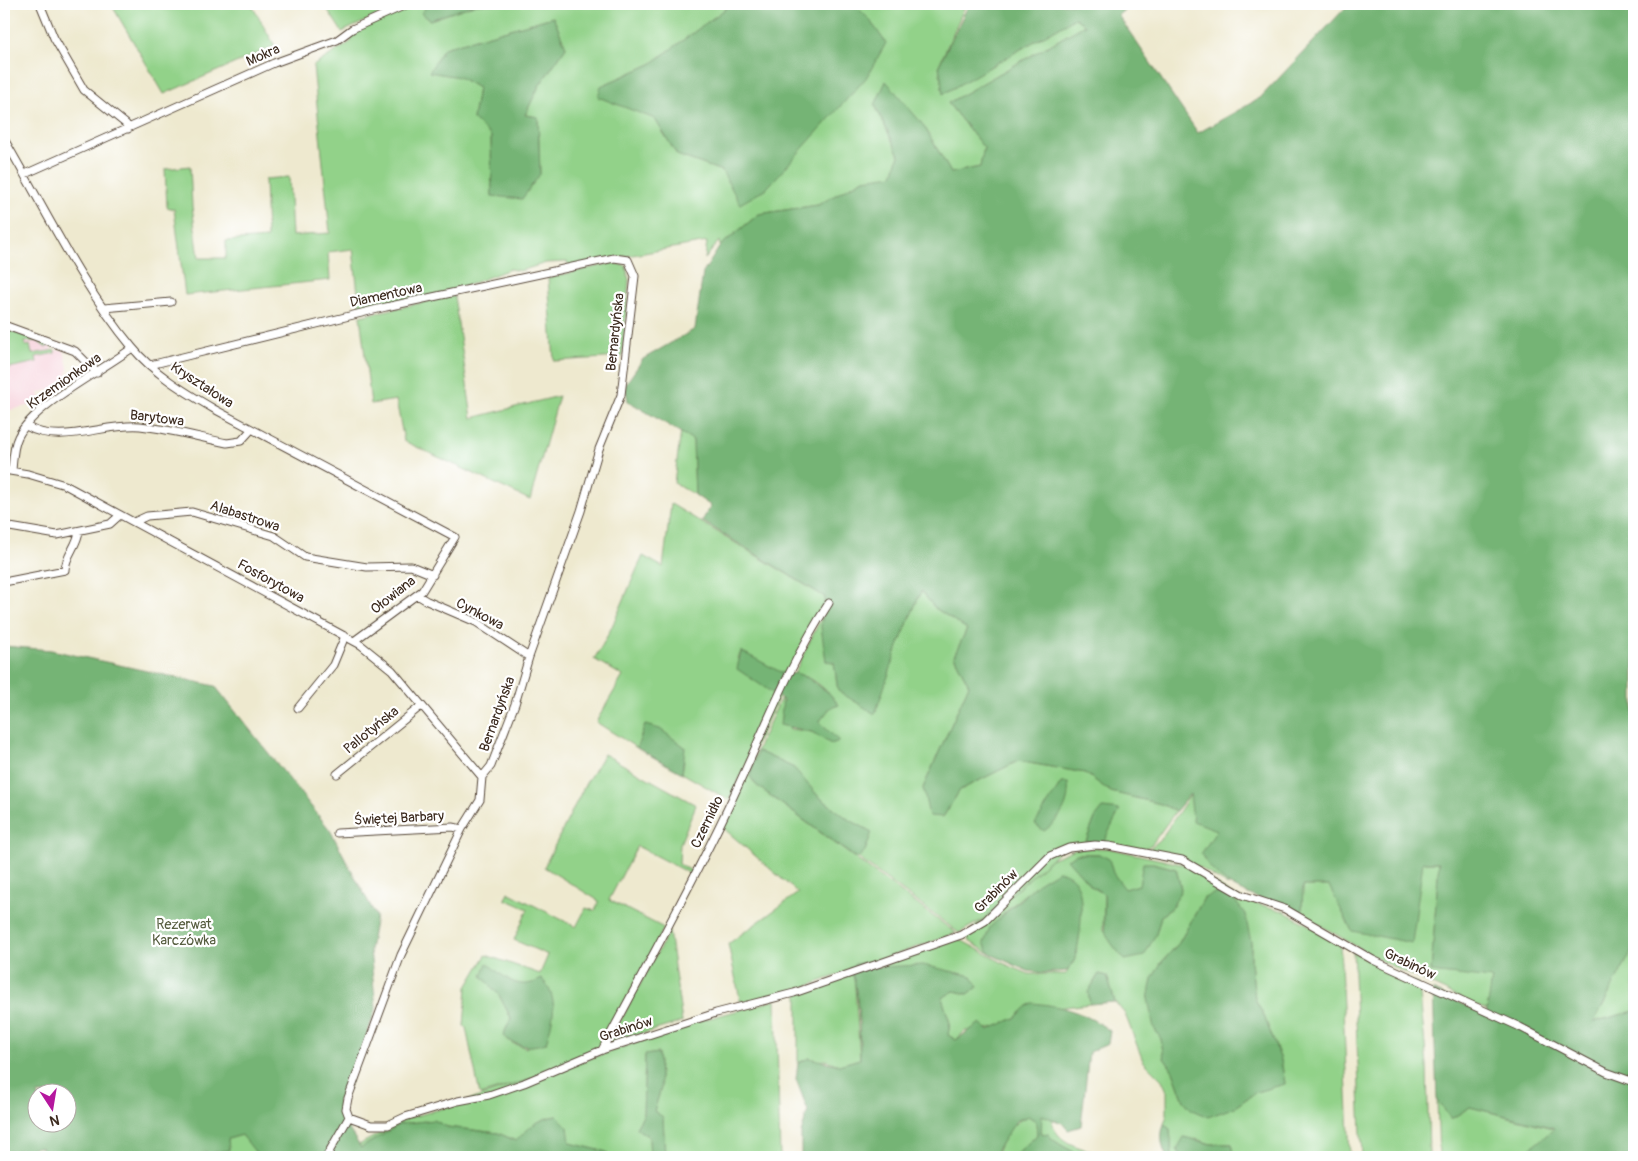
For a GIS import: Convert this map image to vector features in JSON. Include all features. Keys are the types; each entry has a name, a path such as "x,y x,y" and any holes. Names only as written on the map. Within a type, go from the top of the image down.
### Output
{"street":[{"path":"40,4 54,38 82,87 126,124 128,129"},
{"name":"Mokra","path":"24,174 274,63 336,40 352,29 408,4"},
{"name":"Kryształowa","path":"4,139 104,308 132,348 150,365 180,390 251,430 454,537"},
{"name":"Diamentowa","path":"150,365 386,307 614,258 628,260"},
{"name":"Bernardyńska","path":"326,1157 349,1117 346,1109 348,1098 394,972 462,829 480,800 482,777 491,766 515,704 529,657 575,528 599,449 621,395 635,276 628,260"},
{"path":"104,308 171,302"},
{"path":"4,325 75,351 97,373"},
{"name":"Krzemionkowa","path":"12,471 15,446 26,426 51,403 132,348"},
{"name":"Barytowa","path":"26,426 42,432 78,433 140,426 227,443 240,441 251,430"},
{"name":"Fosforytowa","path":"4,470 65,485 354,641 389,667 482,777"},
{"name":"Alabastrowa","path":"134,522 147,516 192,512 267,534 305,557 367,567 411,566 433,575"},
{"path":"4,526 52,536 114,522 120,515"},
{"path":"4,582 64,570 79,531"},
{"name":"Ołowiana","path":"354,641 418,595 433,575 454,537"},
{"name":"Cynkowa","path":"418,595 427,601 478,623 529,657"},
{"name":"Czernidło","path":"602,1050 710,846 760,737 816,623 829,603"},
{"path":"298,708 333,665 345,636"},
{"name":"Pallotyńska","path":"337,774 421,706"},
{"name":"Świętej Barbary","path":"337,834 453,827 462,829"},
{"name":"Grabinów","path":"349,1117 379,1127 405,1117 489,1095 524,1083 602,1050 716,1013 794,992 961,935 985,921 1050,856 1070,848 1095,845 1143,852 1190,864 1242,895 1285,909 1373,960 1516,1025 1606,1072 1634,1082"}],"shaded area":[{"path":"4,330 50,346 52,350 64,350 68,368 67,377 60,386 39,393 41,399 28,406 6,411 4,435"}],"green space":[{"path":"111,4 251,4 275,46 164,94"},
{"path":"324,4 402,4 342,32"},
{"path":"417,4 429,4 421,13 430,20 476,4 732,4 651,64 601,86 655,119 677,155 722,171 869,19 854,4 966,4 939,65 943,93 1075,18 1085,25 948,103 984,148 980,167 951,173 924,126 875,105 899,155 893,176 864,179 818,205 759,214 720,246 719,241 705,259 707,242 570,266 567,262 546,263 520,271 510,269 455,290 360,311 353,249 328,252 330,280 185,295 174,209 167,207 165,169 190,166 192,206 199,258 226,258 226,241 267,238 265,179 289,177 292,236 330,233 313,66 352,41 348,34","holes":["553,17 566,47 539,86 525,115 538,117 540,174 492,196 491,136 473,119 478,88 459,77 444,48"]},
{"path":"429,4 476,4 430,20 421,13"},
{"path":"732,4 854,4 869,19 886,43 866,78 766,189 740,204 722,171 677,155 655,119 598,97 601,86 651,64"},
{"path":"969,4 1132,4 1118,15 1198,133 1260,98 1349,4 1634,4 1634,947 1594,1022 1634,1011 1634,1157 1520,1157 1555,1128 1470,1107 1451,1119 1437,1100 1433,990 1486,1016 1492,979 1431,972 1439,862 1423,862 1412,943 1352,931 1329,886 1303,886 1302,910 1298,912 1231,886 1210,867 1201,854 1217,830 1193,821 1190,794 1176,811 1161,804 1111,792 1085,773 1018,761 960,790 943,817 929,816 923,788 969,685 954,656 967,629 935,608 921,591 899,644 875,714 838,691 834,662 826,661 821,627 825,597 702,521 711,506 695,495 693,440 628,401 625,385 643,359 695,329 703,273 720,246 759,214 818,205 864,179 893,175 899,155 875,105 886,81 924,126 951,173 980,167 984,148 948,103 1085,25 1075,18 943,94 939,65"},
{"path":"553,17 566,47 539,86 525,115 538,117 540,174 522,199 492,196 491,136 473,119 478,88 459,77 429,72 444,48"},
{"path":"613,263 626,266 629,280 622,357 554,361 548,278"},
{"path":"454,296 472,418 559,396 530,500 404,441 396,400 371,404 360,316"},
{"path":"4,328 52,346 45,347 37,341 25,342 26,346 30,345 32,354 55,350 55,353 36,357 37,362 4,369"},
{"path":"681,431 693,440 695,495 674,483"},
{"path":"671,504 825,597 823,609 786,675 741,652 738,658 767,688 779,697 729,800 682,773 684,761 645,725 637,748 596,722 623,676 594,659 614,622 643,556 663,567"},
{"path":"921,591 935,608 967,629 954,656 969,685 923,788 943,817 960,790 1018,761 1085,773 1111,792 1161,804 1176,811 1152,844 1143,850 1103,843 1095,818 1085,844 1063,848 984,919 959,933 858,858 865,851 871,832 848,819 818,796 794,768 758,751 750,776 756,785 956,933 799,989 741,1004 728,944 798,893 722,827 726,816 781,698 790,729 812,732 831,744 838,741 819,722 830,708 839,705 825,689 813,680 794,674 822,616 826,661 834,662 838,691 899,644"},
{"name":"Rezerwat Karczówka","path":"4,646 51,650 215,686 330,830 376,916 370,950 376,1008 348,1089 344,1090 338,1101 341,1117 361,1148 400,1124 434,1120 447,1127 498,1133 516,1141 534,1124 557,1116 568,1127 570,1143 607,1152 608,1157 236,1157 256,1153 242,1135 228,1139 229,1150 209,1153 217,1157 207,1157 208,1153 205,1151 197,1157 149,1157 148,1152 144,1151 110,1155 109,1157 42,1157 41,1147 4,1152"},
{"path":"741,651 786,675 796,673 808,678 829,693 839,705 830,708 819,722 839,741 831,744 812,732 780,725 783,700 737,669"},
{"path":"645,725 660,729 685,747 682,773 637,748"},
{"path":"758,751 794,768 818,796 848,819 872,832 865,851 857,859 756,785 750,776"},
{"path":"604,754 696,805 680,844 679,864 692,871 713,833 692,875 637,846 609,900 664,928 601,1047 525,1081 480,1095 464,1026 467,987 486,955 540,974 548,955 514,940 528,909 505,899 508,892 576,927 586,908 595,911 599,901 544,867 586,783","holes":["482,976 503,976 516,984 530,986 527,1048 514,1044 503,1036 511,1018 499,995"]},
{"path":"1061,783 1068,783 1066,804 1060,816 1044,831 1035,824"},
{"path":"1191,794 1217,829 1229,886 1198,867 1146,851 1160,840"},
{"path":"1103,808 1120,810 1103,843 1085,844 1095,818"},
{"path":"1107,848 1190,866 1230,893 1244,900 1283,911 1340,942 1350,1157 1235,1157 1232,1144 1211,1144 1196,1139 1177,1149 1182,1157 1172,1157 1170,1129 1164,1124 1167,1115 1167,1091 1162,1080 1143,1061 1125,1014 1115,1002 1107,976 1099,974 1094,981 1090,991 1090,1004 1021,1012 1009,1021 988,1029 965,1031 956,1040 948,1035 950,1023 942,998 954,991 968,994 978,987 972,976 878,967 957,938 1005,964 1029,974 1066,974 1075,959 1058,871 1026,893 1005,912 984,943 990,954 969,941 966,935 1051,859 1075,849","holes":["1077,854 1099,854 1124,890 1139,885 1153,863 1176,869 1181,889 1173,906 1161,916 1156,934 1103,930 1104,894 1091,886 1068,859","1204,898 1251,942 1255,999 1264,1016 1281,1060 1285,1083 1256,1092 1235,1107 1184,1101 1173,1071 1164,1058 1161,1039 1161,963 1179,943"]},
{"path":"1077,854 1099,854 1109,859 1113,873 1125,889 1139,885 1143,863 1153,863 1176,869 1181,889 1173,906 1161,916 1156,934 1144,956 1125,960 1110,942 1104,923 1104,894 1091,886 1067,859"},
{"path":"1423,862 1439,862 1431,972 1492,978 1488,1011 1381,961 1298,912 1302,909 1303,886 1330,886 1352,931"},
{"path":"1058,871 1069,875 1075,881 1081,900 1081,921 1077,951 1074,962 1067,971 1043,973 1028,971 990,954 984,943 990,927 1038,883"},
{"path":"1215,893 1232,897 1245,914 1251,942 1255,999 1264,1016 1281,1060 1285,1084 1256,1092 1235,1107 1208,1117 1192,1110 1184,1101 1173,1071 1164,1058 1161,1039 1154,1028 1148,999 1152,979 1161,963 1179,943 1204,898"},
{"path":"669,931 682,1022 608,1044"},
{"path":"1634,947 1634,1011 1593,1022"},
{"path":"1353,951 1419,985 1427,1065 1429,1157 1362,1157"},
{"path":"866,962 878,967 923,965 972,976 978,987 968,994 954,991 942,998 950,1023 948,1035 956,1040 980,1023 988,1030 1015,1018 1031,1003 1073,1011 1092,1019 1110,1031 1108,1044 1089,1052 1081,1126 1068,1130 1062,1123 1042,1115 1041,1133 1048,1134 1079,1157 1013,1157 1037,1135 1036,1121 1028,1116 1016,1121 993,1156 978,1152 961,1155 960,1157 801,1157 801,1133 808,1111 796,1079 798,1063 809,1058 839,1065 860,1059 857,997 855,984 849,968 855,964"},
{"path":"487,963 506,978 519,984 533,983 542,979 548,987 553,1002 553,1017 546,1043 524,1046 514,1043 503,1036 511,1018 499,995 482,976"},
{"path":"854,973 860,1059 839,1065 826,1060 798,1063 798,994"},
{"path":"1099,974 1107,976 1115,1002 1090,1004 1088,992"},
{"path":"776,1000 780,1157 665,1157 663,1118 654,1111 661,1088 658,1053 645,1055 643,1116 636,1128 649,1137 650,1157 608,1157 606,1152 570,1143 556,1116 544,1119 529,1128 516,1141 498,1133 447,1127 434,1120 400,1124 361,1148 359,1145 405,1119 458,1104 699,1021"},
{"path":"658,1053 661,1088 654,1111 663,1117 665,1157 650,1157 649,1137 636,1128 643,1116 645,1055"},
{"path":"1437,1100 1451,1119 1470,1107 1556,1129 1520,1157 1439,1157"},
{"path":"1042,1114 1052,1119 1054,1127 1061,1138 1081,1148 1095,1152 1097,1157 1079,1157 1048,1134 1041,1134"},
{"path":"1028,1116 1036,1121 1037,1135 1013,1157 961,1157 960,1155 998,1151 1009,1130 1017,1122"},
{"path":"1164,1124 1170,1129 1172,1157 1167,1157 1162,1145"},
{"path":"242,1135 257,1153 221,1157 209,1153 229,1150 228,1139"},
{"path":"1184,1137 1211,1144 1232,1144 1235,1157 1182,1157 1177,1149"},
{"path":"205,1150 209,1153 207,1157 197,1157"}]}
